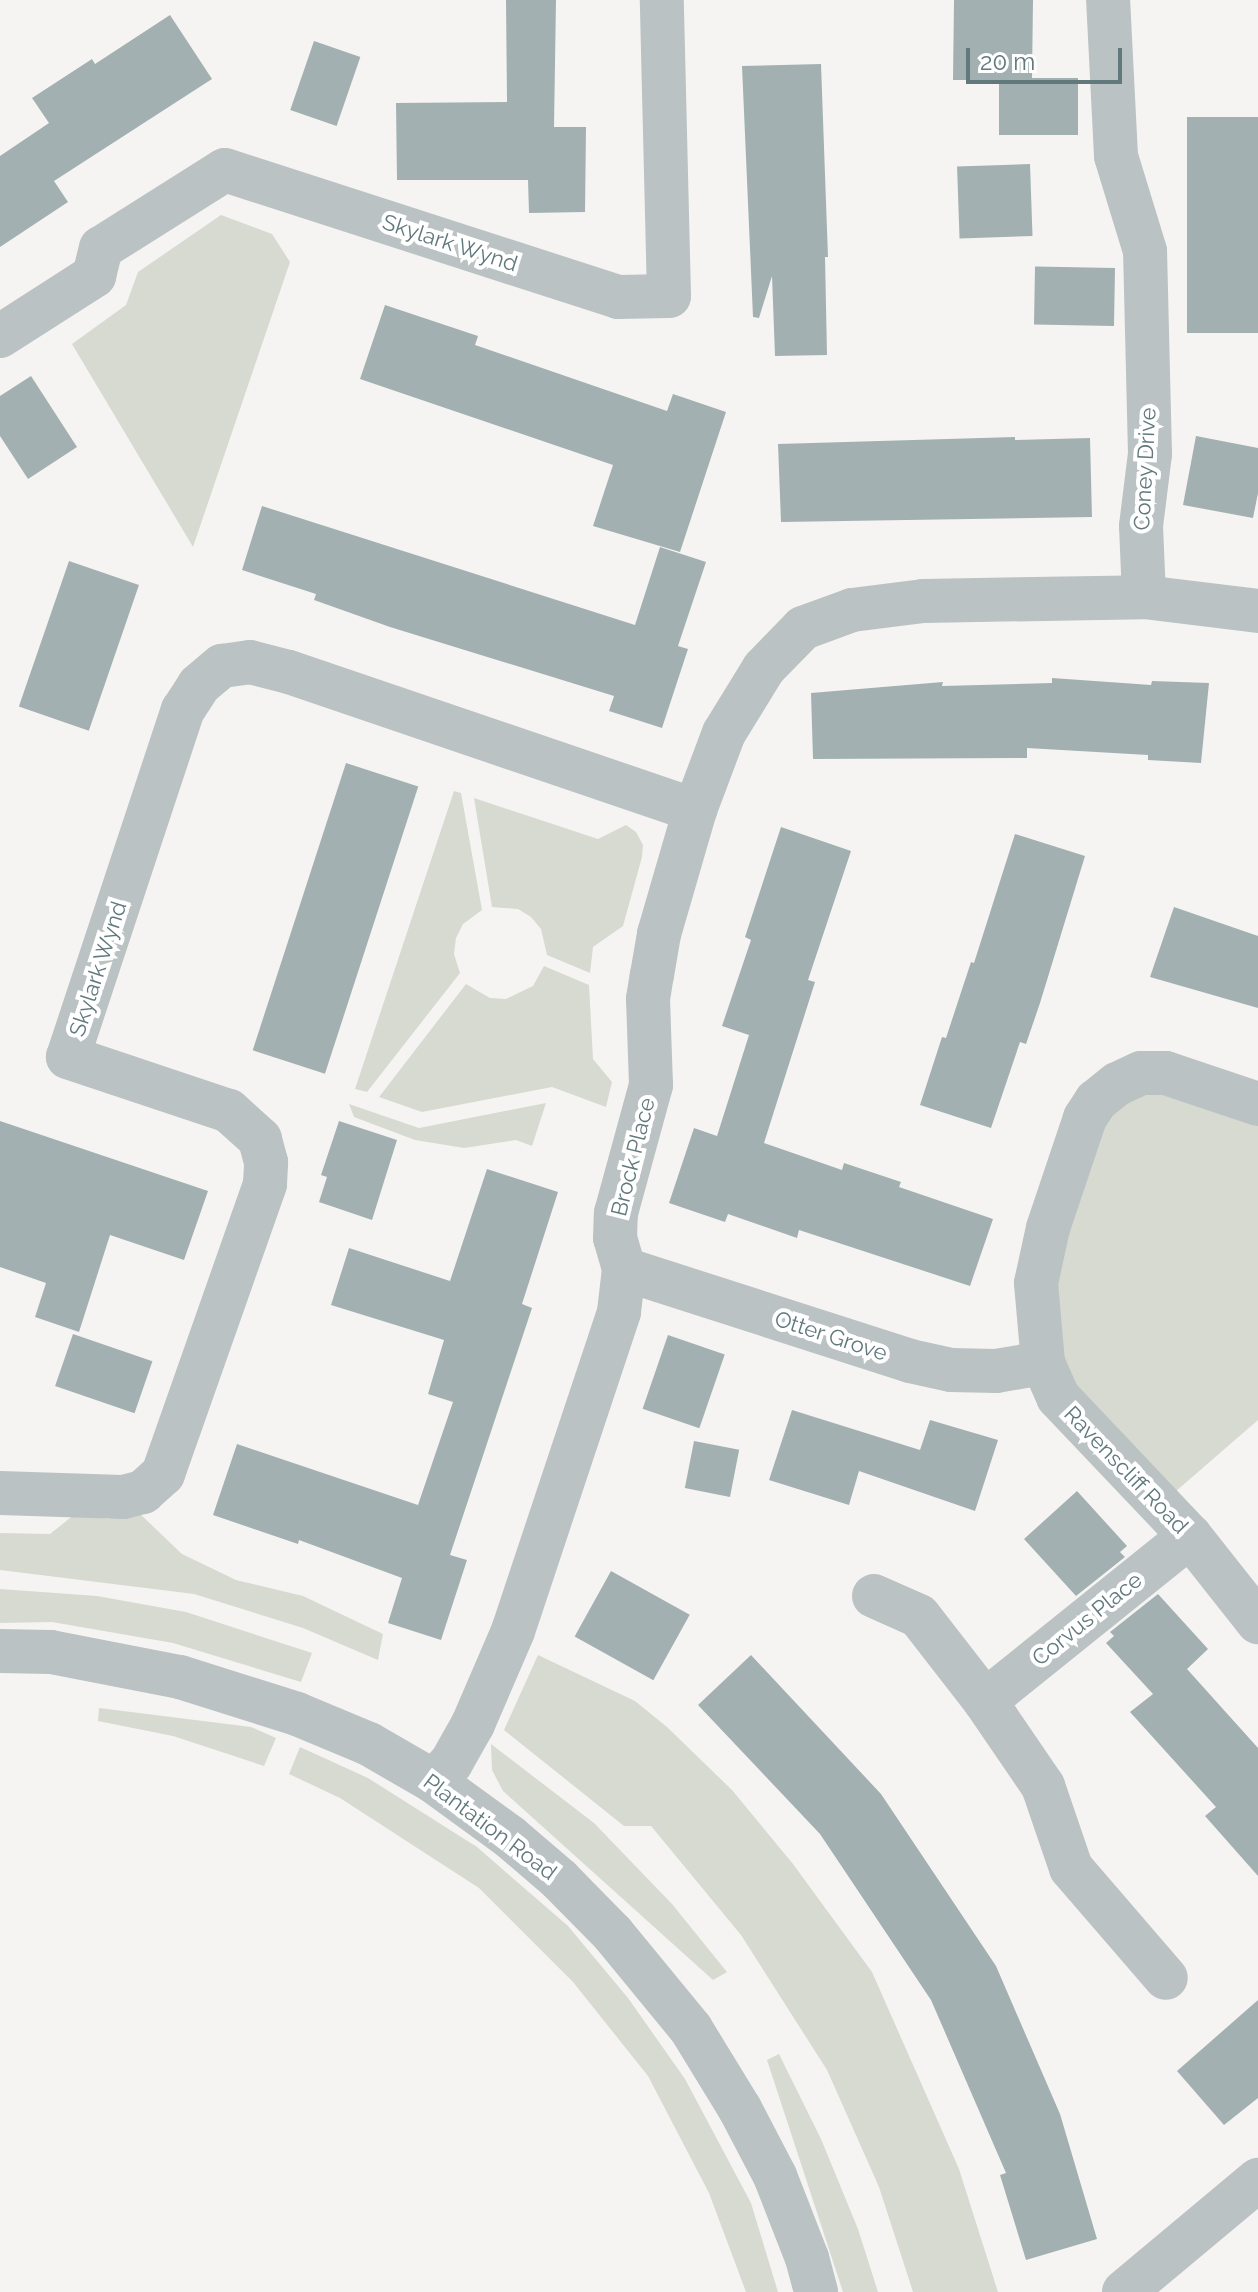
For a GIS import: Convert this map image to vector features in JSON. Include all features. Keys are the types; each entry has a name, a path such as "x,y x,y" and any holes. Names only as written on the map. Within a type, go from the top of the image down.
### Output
{"street":[{"name":"Skylark Wynd","path":"0,336 94,276 101,248 225,170 618,297 669,296 662,0"},
{"name":"Coney Drive","path":"1108,0 1116,156 1145,251 1150,454 1141,526 1144,597"},
{"path":"1144,597 1258,611"},
{"name":"Brock Place","path":"433,1781 451,1763 473,1724 513,1631 619,1312 624,1269 615,1238 616,1213 651,1085 648,999 659,934 695,810 724,733 764,668 803,628 852,610 923,601 1144,597"},
{"name":"Skylark Wynd","path":"0,1493 123,1497 143,1492 163,1474 265,1184 266,1162 260,1139 229,1111 68,1057 183,710 199,685 222,666 250,662 695,810"},
{"name":"Ravenscliff Road","path":"1258,1104 1166,1073 1141,1073 1117,1084 1096,1101 1085,1118 1048,1228 1036,1283 1043,1363 1058,1397 1083,1428 1190,1536 1258,1622"},
{"name":"Otter Grove","path":"624,1269 938,1367 996,1371 1043,1363"},
{"name":"Corvus Place","path":"985,1701 1190,1536"},
{"path":"874,1596 919,1616 985,1701 1043,1786 1071,1868 1166,1978"},
{"name":"Plantation Road","path":"0,1651 51,1652 180,1677 297,1714 369,1744 433,1781 510,1837 559,1879 613,1934 691,2029 740,2109 775,2176 807,2258 816,2292"},
{"path":"1124,2292 1258,2180"}],"shaded area":[{"path":"221,215 272,234 290,262 193,547 72,344 126,305 138,272"},
{"path":"454,791 461,793 482,910 463,924 456,938 454,954 460,973 367,1092 355,1089"},
{"path":"474,798 598,839 626,825 636,832 643,845 642,857 623,926 593,947 590,973 547,955 541,929 531,917 518,909 492,907"},
{"path":"544,966 589,985 593,1059 612,1082 606,1107 552,1087 422,1112 379,1097 466,984 490,998 506,999 533,986"},
{"path":"1117,1084 1258,1104 1258,1420 1160,1505 1043,1363 1037,1327"},
{"path":"546,1103 532,1146 516,1140 464,1148 415,1140 354,1117 349,1104 419,1128"},
{"path":"138,1512 182,1554 236,1580 303,1596 383,1634 378,1660 303,1628 194,1594 0,1570 0,1533 50,1534 75,1514 108,1519"},
{"path":"0,1589 97,1596 186,1612 312,1653 301,1682 173,1643 52,1622 0,1623"},
{"path":"538,1655 635,1701 667,1727 732,1790 793,1864 872,1972 959,2169 998,2292 913,2292 879,2187 827,2070 741,1935 651,1826 624,1826 504,1730"},
{"path":"99,1708 251,1727 276,1738 264,1766 173,1736 98,1721"},
{"path":"491,1744 594,1823 672,1904 727,1972 713,1980 503,1791 492,1770"},
{"path":"300,1747 368,1778 477,1847 568,1926 628,1998 685,2079 751,2203 778,2292 746,2292 709,2193 648,2076 573,1982 479,1888 340,1798 289,1774"},
{"path":"779,2054 821,2139 858,2229 878,2292 843,2292 767,2060"}],"building":[{"path":"506,0 556,0 554,127 586,127 585,212 529,213 528,180 397,180 396,103 507,102"},
{"path":"954,0 1033,0 1032,78 1078,78 1078,135 999,135 999,80 953,80"},
{"path":"170,15 212,79 54,181 68,202 0,247 0,156 49,123 32,98 92,59 95,64"},
{"path":"314,41 360,57 337,126 290,110"},
{"path":"821,64 828,257 825,257 827,355 775,356 772,276 759,318 753,317 742,66"},
{"path":"1187,117 1258,117 1258,333 1187,333"},
{"path":"1030,164 1033,236 960,239 957,167"},
{"path":"1035,267 1115,268 1114,326 1034,325"},
{"path":"385,305 478,336 475,345 667,411 673,394 726,412 680,552 593,526 613,465 360,379"},
{"path":"31,376 77,447 28,479 0,436 0,396"},
{"path":"1196,436 1258,448 1258,493 1253,518 1183,505"},
{"path":"1015,437 1015,440 1090,438 1092,517 781,522 778,444"},
{"path":"262,506 635,625 660,547 706,562 678,646 688,649 662,728 609,711 614,696 390,627 314,600 316,594 242,570"},
{"path":"69,561 139,585 89,731 19,707"},
{"path":"1052,678 1151,685 1152,681 1209,683 1201,763 1148,760 1148,755 1027,748 1027,758 813,759 811,693 943,682 942,686 1052,683"},
{"path":"346,763 418,786 325,1074 253,1050"},
{"path":"781,827 851,851 808,980 815,982 764,1143 842,1170 844,1163 901,1182 899,1187 993,1219 970,1286 799,1230 797,1238 728,1214 725,1222 669,1203 694,1128 717,1136 749,1035 722,1026 751,940 745,937"},
{"path":"1015,834 1085,856 1026,1044 1020,1042 991,1128 920,1105 942,1037 946,1038 971,962 974,963"},
{"path":"1174,907 1258,936 1258,1008 1150,977"},
{"path":"0,1121 208,1191 184,1260 110,1235 79,1332 35,1317 46,1283 0,1267"},
{"path":"339,1121 397,1140 372,1220 319,1202 327,1177 321,1175"},
{"path":"487,1169 558,1192 522,1304 532,1308 450,1555 467,1560 441,1640 388,1623 402,1578 299,1540 298,1544 213,1515 237,1444 418,1505 453,1402 428,1394 444,1340 331,1305 349,1248 450,1281"},
{"path":"73,1334 152,1361 135,1413 55,1386"},
{"path":"668,1335 725,1355 699,1428 643,1409"},
{"path":"792,1410 920,1450 930,1420 998,1440 975,1511 859,1471 849,1505 769,1480"},
{"path":"694,1441 739,1450 730,1497 685,1488"},
{"path":"1077,1491 1127,1546 1120,1552 1125,1557 1076,1596 1024,1539"},
{"path":"611,1571 690,1615 653,1680 575,1637"},
{"path":"1158,1594 1208,1649 1187,1669 1258,1748 1258,1876 1205,1816 1216,1807 1130,1712 1153,1694 1106,1643 1114,1636 1110,1632"},
{"path":"751,1655 881,1794 996,1966 1060,2114 1097,2239 1026,2260 1000,2175 1006,2173 931,2000 820,1834 698,1705"},
{"path":"1258,2000 1258,2098 1224,2125 1177,2071"}]}
